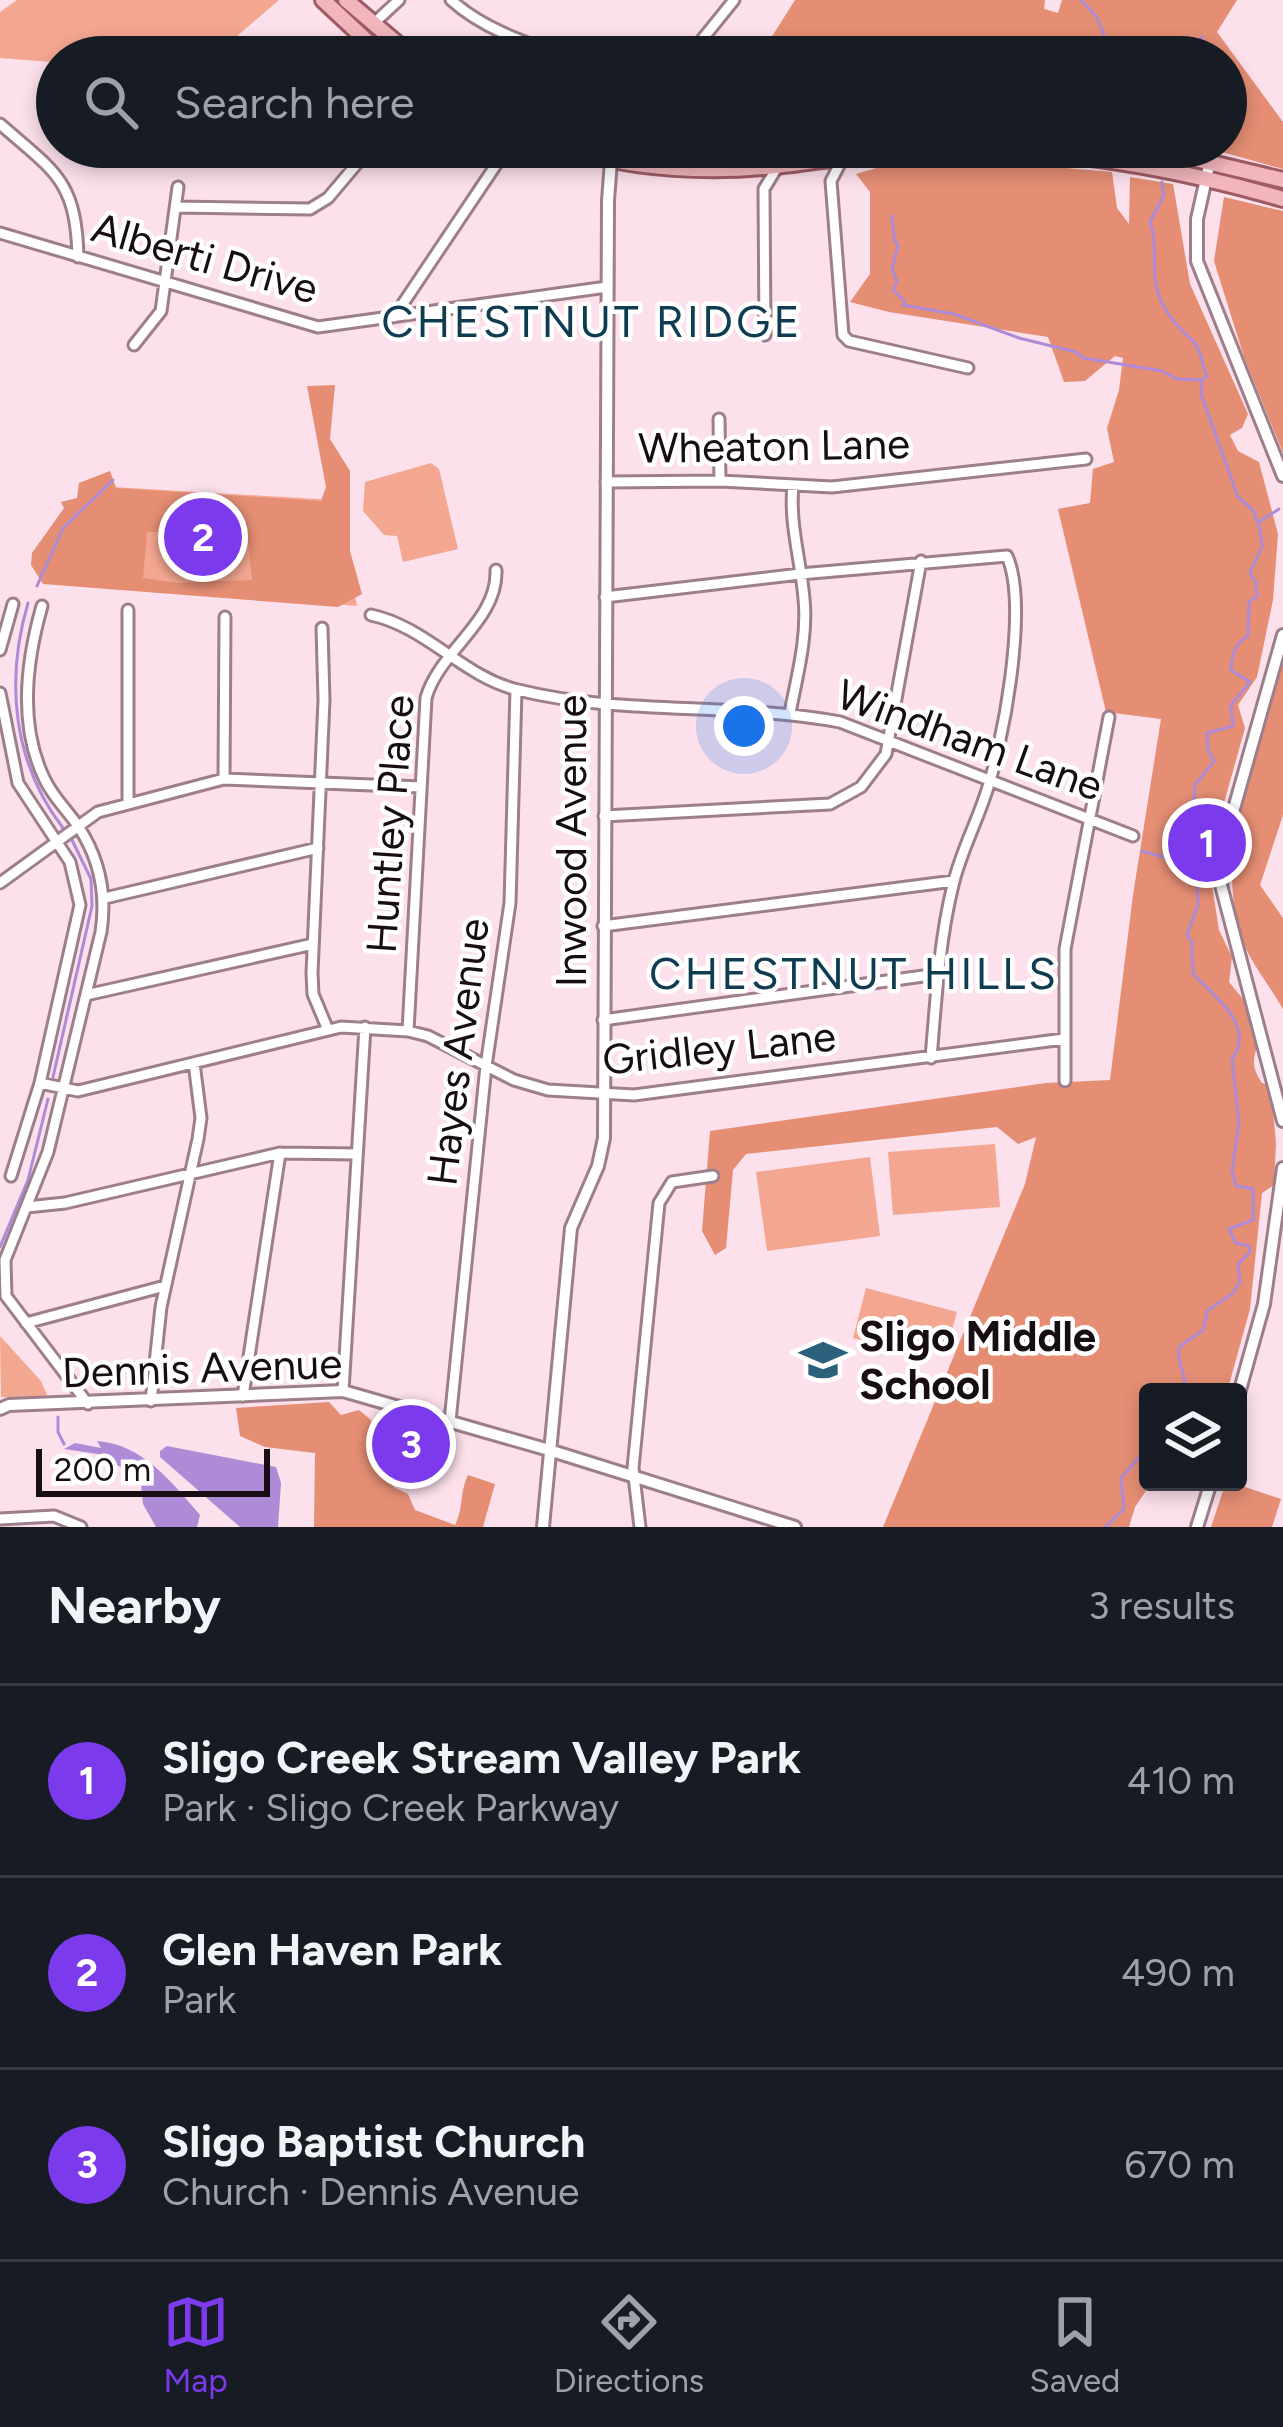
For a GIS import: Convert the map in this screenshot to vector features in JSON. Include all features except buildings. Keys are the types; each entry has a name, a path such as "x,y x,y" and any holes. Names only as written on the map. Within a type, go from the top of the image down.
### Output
{"main road":[{"path":"323,0 362,36"},
{"path":"346,0 388,36"},
{"path":"664,168 751,168"},
{"path":"1158,168 1283,200"},
{"path":"1237,168 1283,180"}],"street":[{"path":"373,24 399,0"},
{"path":"451,0 512,36"},
{"path":"705,36 734,0"},
{"path":"0,124 36,158"},
{"path":"46,168 66,187 74,203 78,257"},
{"path":"176,207 310,209 328,198 352,168"},
{"path":"393,318 494,168"},
{"name":"Inwood Avenue","path":"543,1527 571,1228 603,1152 611,168"},
{"path":"765,335 764,189 777,168"},
{"path":"819,168 831,181"},
{"path":"838,168 831,181 843,335 849,341 968,368"},
{"path":"1208,168 1197,219 1197,261 1283,476"},
{"path":"738,169 764,189"},
{"path":"134,345 161,311 178,187"},
{"name":"Alberti Drive","path":"0,233 318,327 607,287"},
{"path":"719,418 720,481"},
{"name":"Wheaton Lane","path":"606,482 832,487 1086,459"},
{"path":"790,712 804,633 792,527 793,485"},
{"path":"605,597 921,561 1007,556 1015,596 1011,670 989,779 954,881 938,974 931,1058"},
{"path":"604,816 830,804 874,775 886,754 921,561"},
{"name":"Huntley Place","path":"408,1030 426,698 434,677 494,594 496,571"},
{"path":"0,650 13,604"},
{"path":"42,606 28,677 30,732 44,779 78,826 106,898 48,1152 3,1274 6,1296 88,1404"},
{"path":"128,610 128,801"},
{"name":"Windham Lane","path":"371,615 418,632 485,678 516,690 604,704 790,712 840,722 1133,836"},
{"path":"224,779 225,617"},
{"path":"322,628 313,994 328,1030"},
{"path":"1283,635 1224,844 1221,885 1283,1121"},
{"name":"Hayes Avenue","path":"450,1420 486,1066 510,903 516,690"},
{"path":"0,694 19,783 70,862 80,905 40,1083 11,1176"},
{"path":"1065,1081 1065,950 1108,717"},
{"path":"0,884 98,812 128,801 224,779 422,787"},
{"path":"106,898 318,848"},
{"path":"603,926 954,881"},
{"path":"86,994 313,944"},
{"path":"603,1020 938,974"},
{"path":"343,1391 364,1027"},
{"name":"Gridley Lane","path":"40,1083 79,1091 328,1030 364,1027 408,1030 548,1090 603,1095 681,1092 1064,1039"},
{"path":"152,1401 165,1286 201,1118 194,1064"},
{"path":"27,1207 65,1203 280,1153 357,1154"},
{"path":"243,1396 280,1153"},
{"path":"0,1165 17,1162"},
{"path":"1242,1383 1264,1304 1283,1168"},
{"path":"640,1527 634,1477 659,1203 672,1182 713,1176"},
{"path":"26,1323 165,1286"},
{"name":"Dennis Avenue","path":"0,1409 343,1391 795,1527"},
{"path":"1197,1527 1208,1491"},
{"path":"0,1519 54,1516 81,1527"}],"shaded area":[{"path":"17,0 279,0 237,36 36,36 36,61 0,58 0,12"},
{"path":"795,0 1045,0 1044,9 1058,13 1062,0 1237,0 1217,32 1220,36 772,36"},
{"path":"1247,73 1283,122 1283,169 1247,159"},
{"path":"876,168 1112,172 1117,208 1129,224 1130,177 1173,184 1190,284 1248,414 1242,428 1230,435 1238,451 1259,462 1278,534 1273,600 1257,677 1238,705 1245,728 1208,860 1219,930 1232,957 1229,982 1247,1004 1260,1049 1255,1055 1256,1071 1262,1083 1271,1085 1274,1185 1262,1193 1250,1309 1229,1383 1139,1383 1139,1491 1146,1491 1129,1527 883,1527 1025,1184 1036,1137 1018,1144 997,1127 746,1154 733,1170 726,1248 715,1255 702,1231 710,1131 1046,1083 1110,1080 1161,719 1106,712 1058,509 1090,503 1093,469 1114,462 1107,428 1123,358 1115,356 1085,381 1064,382 1048,337 850,302 870,274 870,192 856,174"},
{"path":"1224,197 1283,211 1283,453 1244,357 1214,261"},
{"path":"335,385 330,439 350,471 350,551 362,594 338,607 43,584 31,565 32,553 64,508 61,502 77,498 79,483 110,471 116,488 321,501 326,487 307,386","holes":["211,520 247,533 252,580 178,583 143,578 147,532 193,532"]},
{"path":"431,463 439,469 458,549 403,562 397,536 384,535 363,511 365,482"},
{"path":"113,487 334,500 357,606 41,579"},
{"path":"1283,663 1283,815 1260,885 1283,918 1283,1009 1241,936 1232,867 1242,798"},
{"path":"995,1144 1000,1207 893,1215 888,1152"},
{"path":"870,1157 880,1236 767,1251 756,1172"},
{"path":"866,1288 957,1312 946,1352 878,1335 875,1343 853,1338"},
{"path":"0,1336 41,1381 48,1397 1,1397"},
{"path":"329,1402 341,1415 359,1410 371,1420 369,1442 388,1437 391,1453 384,1461 394,1487 408,1494 415,1510 455,1525 468,1475 495,1484 483,1527 314,1527 315,1453 265,1447 240,1436 236,1408"},
{"path":"97,1441 128,1449 155,1467 200,1515 197,1527 156,1527 143,1504 136,1476 98,1454 64,1449 75,1443 101,1448"},
{"path":"167,1446 276,1467 281,1483 278,1527 240,1527 160,1457"},
{"path":"1247,1488 1281,1499 1272,1527 1211,1527 1223,1491"}],"waterway":[{"path":"1081,0 1096,16 1104,36"},
{"path":"1162,182 1164,195 1150,222 1156,287 1169,315 1198,348 1207,376 1201,394 1238,497 1253,510 1262,546 1250,573 1257,596 1249,602 1248,636 1237,646 1231,665 1231,670 1250,682 1231,705 1233,726 1207,733 1214,761 1195,785 1198,905 1187,935 1192,942 1193,974 1230,1013 1239,1035 1232,1059 1239,1123 1232,1171 1236,1186 1253,1189 1253,1220 1229,1229 1236,1243 1249,1246 1250,1252 1238,1264 1240,1282 1232,1294 1208,1310 1203,1330 1179,1347 1184,1383"},
{"path":"892,216 898,246 893,290 905,301 903,305 954,314 1084,358 1202,380"},
{"path":"37,586 63,528 113,480"},
{"path":"1260,521 1279,509"},
{"path":"28,603 17,662 18,720 33,776 63,828"},
{"path":"53,1077 92,906 91,879 71,838"},
{"path":"1142,851 1192,865"},
{"path":"0,1247 28,1180 48,1099"},
{"path":"58,1417 64,1444"},
{"path":"1105,1527 1124,1509 1121,1478 1139,1457"}],"place":[{"name":"Glen Haven Park","path":"203,537"},
{"name":"Sligo Creek Stream Valley Park","path":"1207,843"},
{"name":"Sligo Middle School","path":"823,1360"},
{"name":"Sligo Baptist Church","path":"411,1444"}],"district":[{"name":"CHESTNUT RIDGE","path":"592,321"},
{"name":"CHESTNUT HILLS","path":"854,973"}]}
